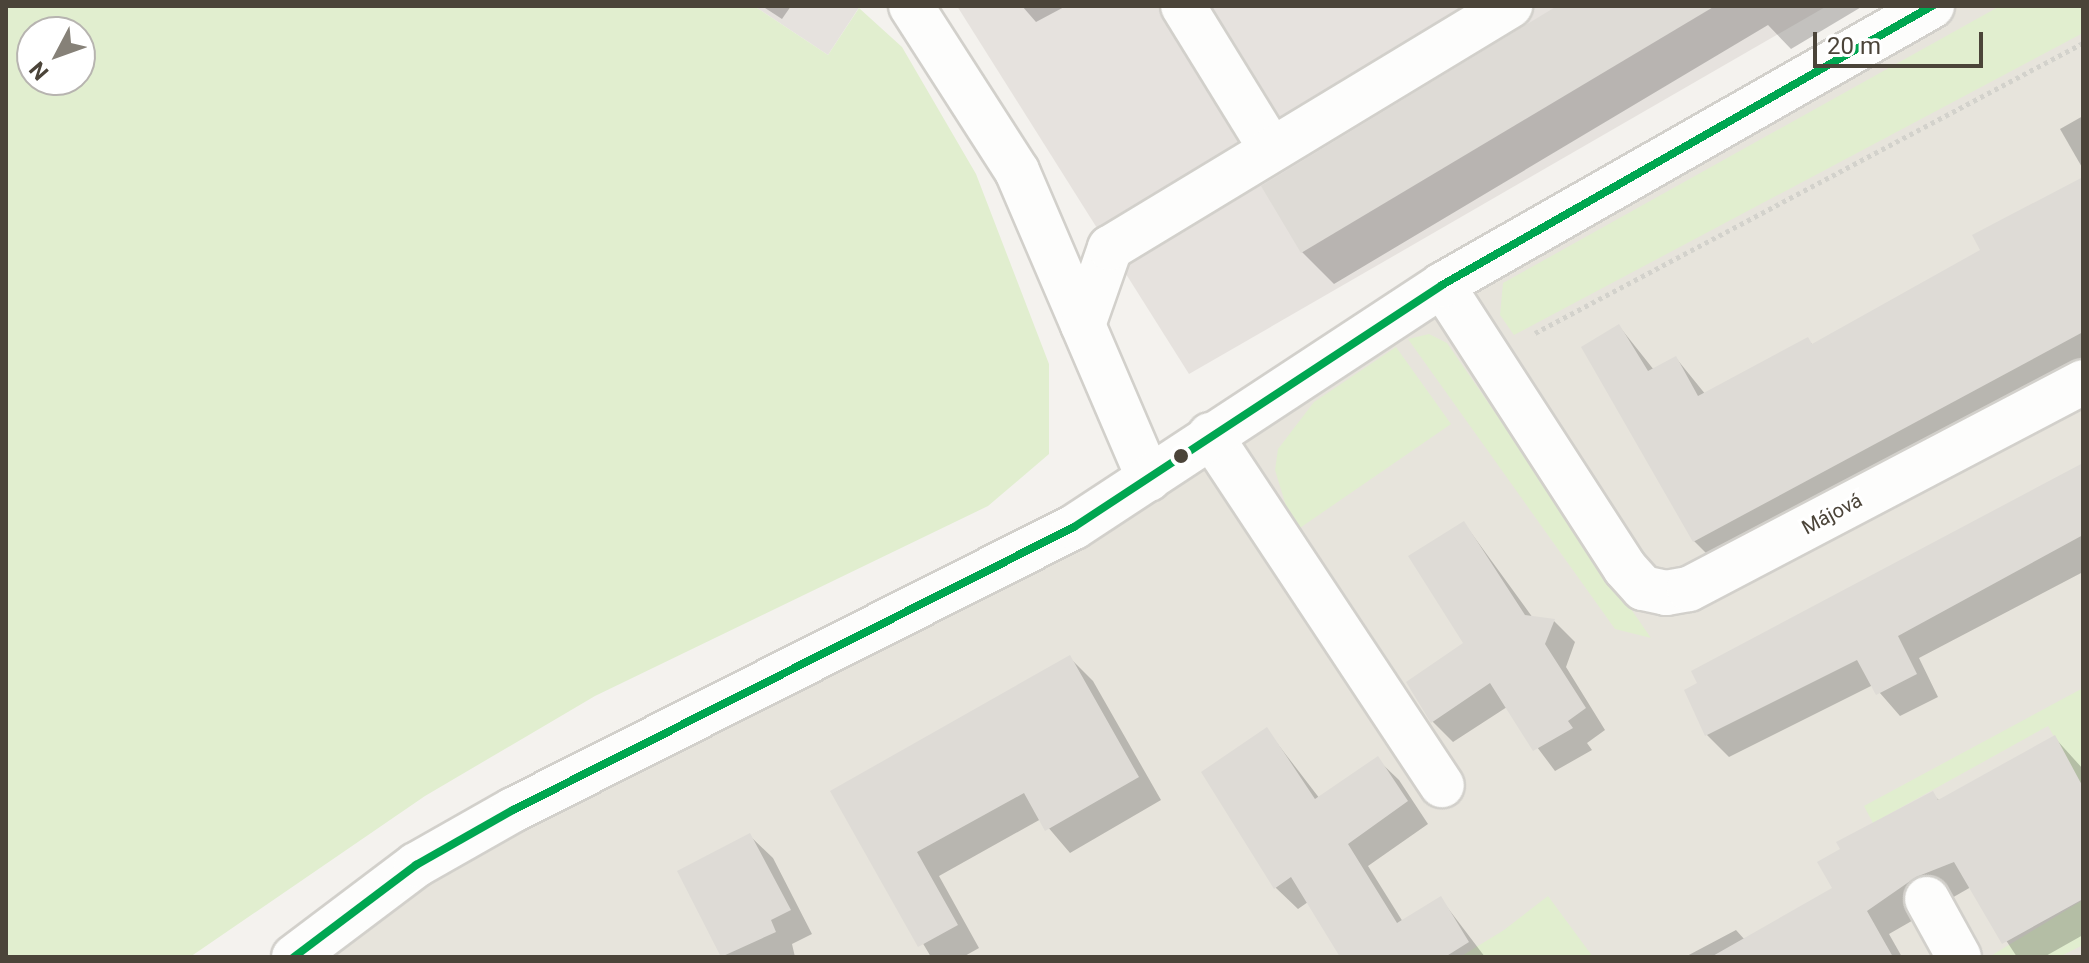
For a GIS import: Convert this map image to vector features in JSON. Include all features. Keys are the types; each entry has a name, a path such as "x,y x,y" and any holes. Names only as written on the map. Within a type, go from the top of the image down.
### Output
{"street":[{"path":"911,6 1017,171 1149,479"},
{"path":"1183,6 1271,149"},
{"path":"1083,325 1110,248 1510,6"},
{"path":"294,957 416,865 513,810 1003,567 1149,479 1210,435 1442,285 1932,6"},
{"name":"Májová","path":"1442,285 1625,568 1643,588 1666,593 1701,583 2083,382"},
{"path":"1210,435 1442,785"},
{"path":"1927,899 1959,957"}],"path":[{"path":"1488,357 2083,43"}],"shaded area":[{"path":"754,6 860,6 828,55"},
{"path":"957,6 1827,6 1189,374"},
{"path":"1932,6 2083,6 2083,957 294,957"}],"green space":[{"path":"6,6 754,6 828,55 859,8 902,47 976,174 1049,364 1049,454 988,506 595,696 425,796 190,957 6,957"},
{"path":"2000,6 2083,6 2083,33 1514,335 1500,315 1503,283"},
{"path":"1429,334 1447,343 1651,638 1615,629 1408,339"},
{"path":"1396,347 1451,424 1294,532 1275,470 1278,449 1314,402"},
{"path":"2083,688 2083,787 2048,726 1873,823 1864,806"},
{"path":"1548,896 1593,957 1460,957 1504,930"},
{"path":"2083,900 2083,945 2059,957 1989,957"}],"building":[{"path":"1557,6 1715,6 1301,253 1261,186"},
{"path":"2083,177 2083,332 1693,542 1581,347 1619,324 1648,371 1676,356 1698,396 1808,337 1812,344 1980,250 1972,235"},
{"path":"2083,463 2083,535 1898,636 1917,674 1876,695 1857,660 1705,736 1684,690 1697,683 1691,671"},
{"path":"1464,521 1525,615 1555,619 1545,644 1586,708 1568,721 1573,728 1533,751 1490,683 1431,723 1406,682 1463,643 1408,556"},
{"path":"1070,655 1139,777 1045,831 1024,793 917,852 958,925 918,947 830,791"},
{"path":"1267,727 1315,799 1378,756 1408,801 1348,844 1397,923 1441,896 1469,942 1445,957 1340,957 1291,877 1274,889 1201,772"},
{"path":"2055,735 2083,787 2083,899 2002,944 1954,862 1916,877 1867,911 1893,957 1711,957 1832,888 1817,862 1840,849 1836,842 1933,791 1938,800"},
{"path":"750,833 791,910 771,920 776,932 721,957 677,871"}],"transit line":[{"path":"294,957 416,865 513,810 1074,527 1442,285 1932,6"}]}
